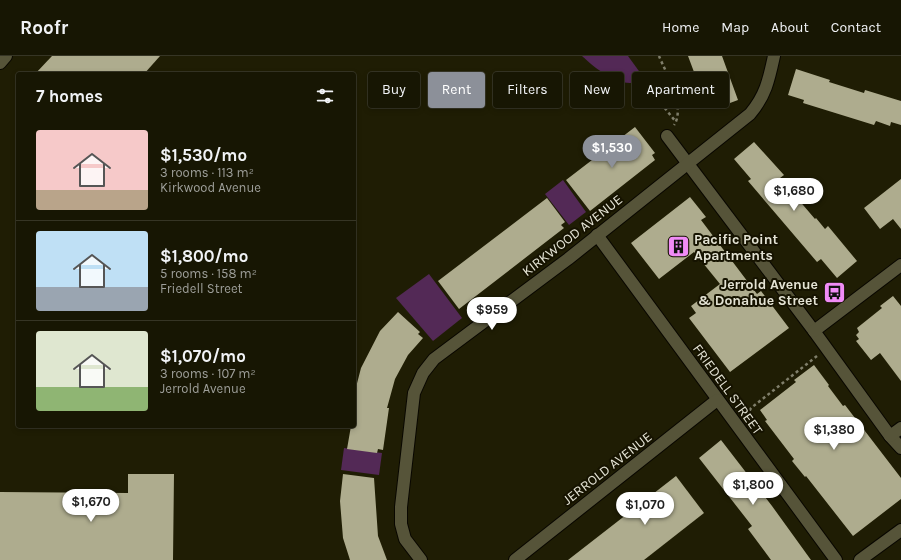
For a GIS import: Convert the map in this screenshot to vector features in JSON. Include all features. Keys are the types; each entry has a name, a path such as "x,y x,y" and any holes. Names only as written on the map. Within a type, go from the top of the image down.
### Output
{"street":[{"path":"0,63 6,56"},
{"name":"KIRKWOOD AVENUE","path":"421,560 405,539 401,507 414,393 422,373 434,359 568,259 750,114 764,93 774,56"},
{"path":"667,136 826,347 890,436 901,448"},
{"name":"FRIEDELL STREET","path":"597,235 836,560"},
{"path":"814,331 901,265"},
{"name":"JERROLD AVENUE","path":"515,560 717,400"},
{"path":"890,436 901,428"},
{"path":"860,560 901,530"}],"path":[{"path":"659,56 666,72"},
{"path":"665,108 676,122 678,108"},
{"path":"738,427 746,419 751,408 810,362 826,347"}],"shaded area":[{"path":"582,56 628,56 640,72 632,72 632,82 628,83 624,82 624,72 602,72"},
{"path":"563,180 586,212 569,225 545,194"},
{"path":"429,274 462,318 433,341 396,298"},
{"path":"344,448 382,453 379,475 341,470"}],"building":[{"path":"52,56 160,56 146,72 37,72"},
{"path":"688,56 722,56 728,72 694,72"},
{"path":"796,69 830,80 829,82 864,93 865,90 901,101 901,125 891,122 890,126 876,121 874,125 803,103 804,100 788,95"},
{"path":"729,75 738,100 729,103"},
{"path":"635,127 655,153 652,155 655,160 590,211 566,180"},
{"path":"754,142 784,175 780,178 815,219 816,218 825,229 828,226 857,261 837,278 821,259 817,262 748,181 751,179 734,159"},
{"path":"901,179 901,229 893,219 880,229 864,208"},
{"path":"690,197 706,217 701,220 757,294 761,291 789,328 730,372 689,318 696,313 691,306 720,284 694,252 659,279 631,243"},
{"path":"547,198 565,222 561,225 564,228 459,309 438,281"},
{"path":"893,296 901,306 901,381 880,353 871,360 856,341 859,339 856,335 859,332 857,328 882,308 880,306"},
{"path":"398,312 420,332 418,334 423,338 408,355 395,379 387,408 389,408 383,450 378,449 377,453 347,449 351,428 356,428 356,387 361,368 380,331"},
{"path":"814,365 843,406 845,405 901,478 901,499 853,536 806,476 805,477 792,461 794,459 765,421 767,420 760,410 796,382 794,380"},
{"path":"721,440 811,560 771,560 748,529 752,526 699,458"},
{"path":"128,474 174,474 173,560 0,560 0,492 128,493"},
{"path":"343,474 374,478 378,536 387,560 350,560 343,538 340,501"},
{"path":"676,476 704,513 644,560 568,560"}],"place":[{"name":"Pacific Point Apartments","path":"678,247"},
{"name":"Jerrold Avenue & Donahue Street","path":"834,292"}]}
